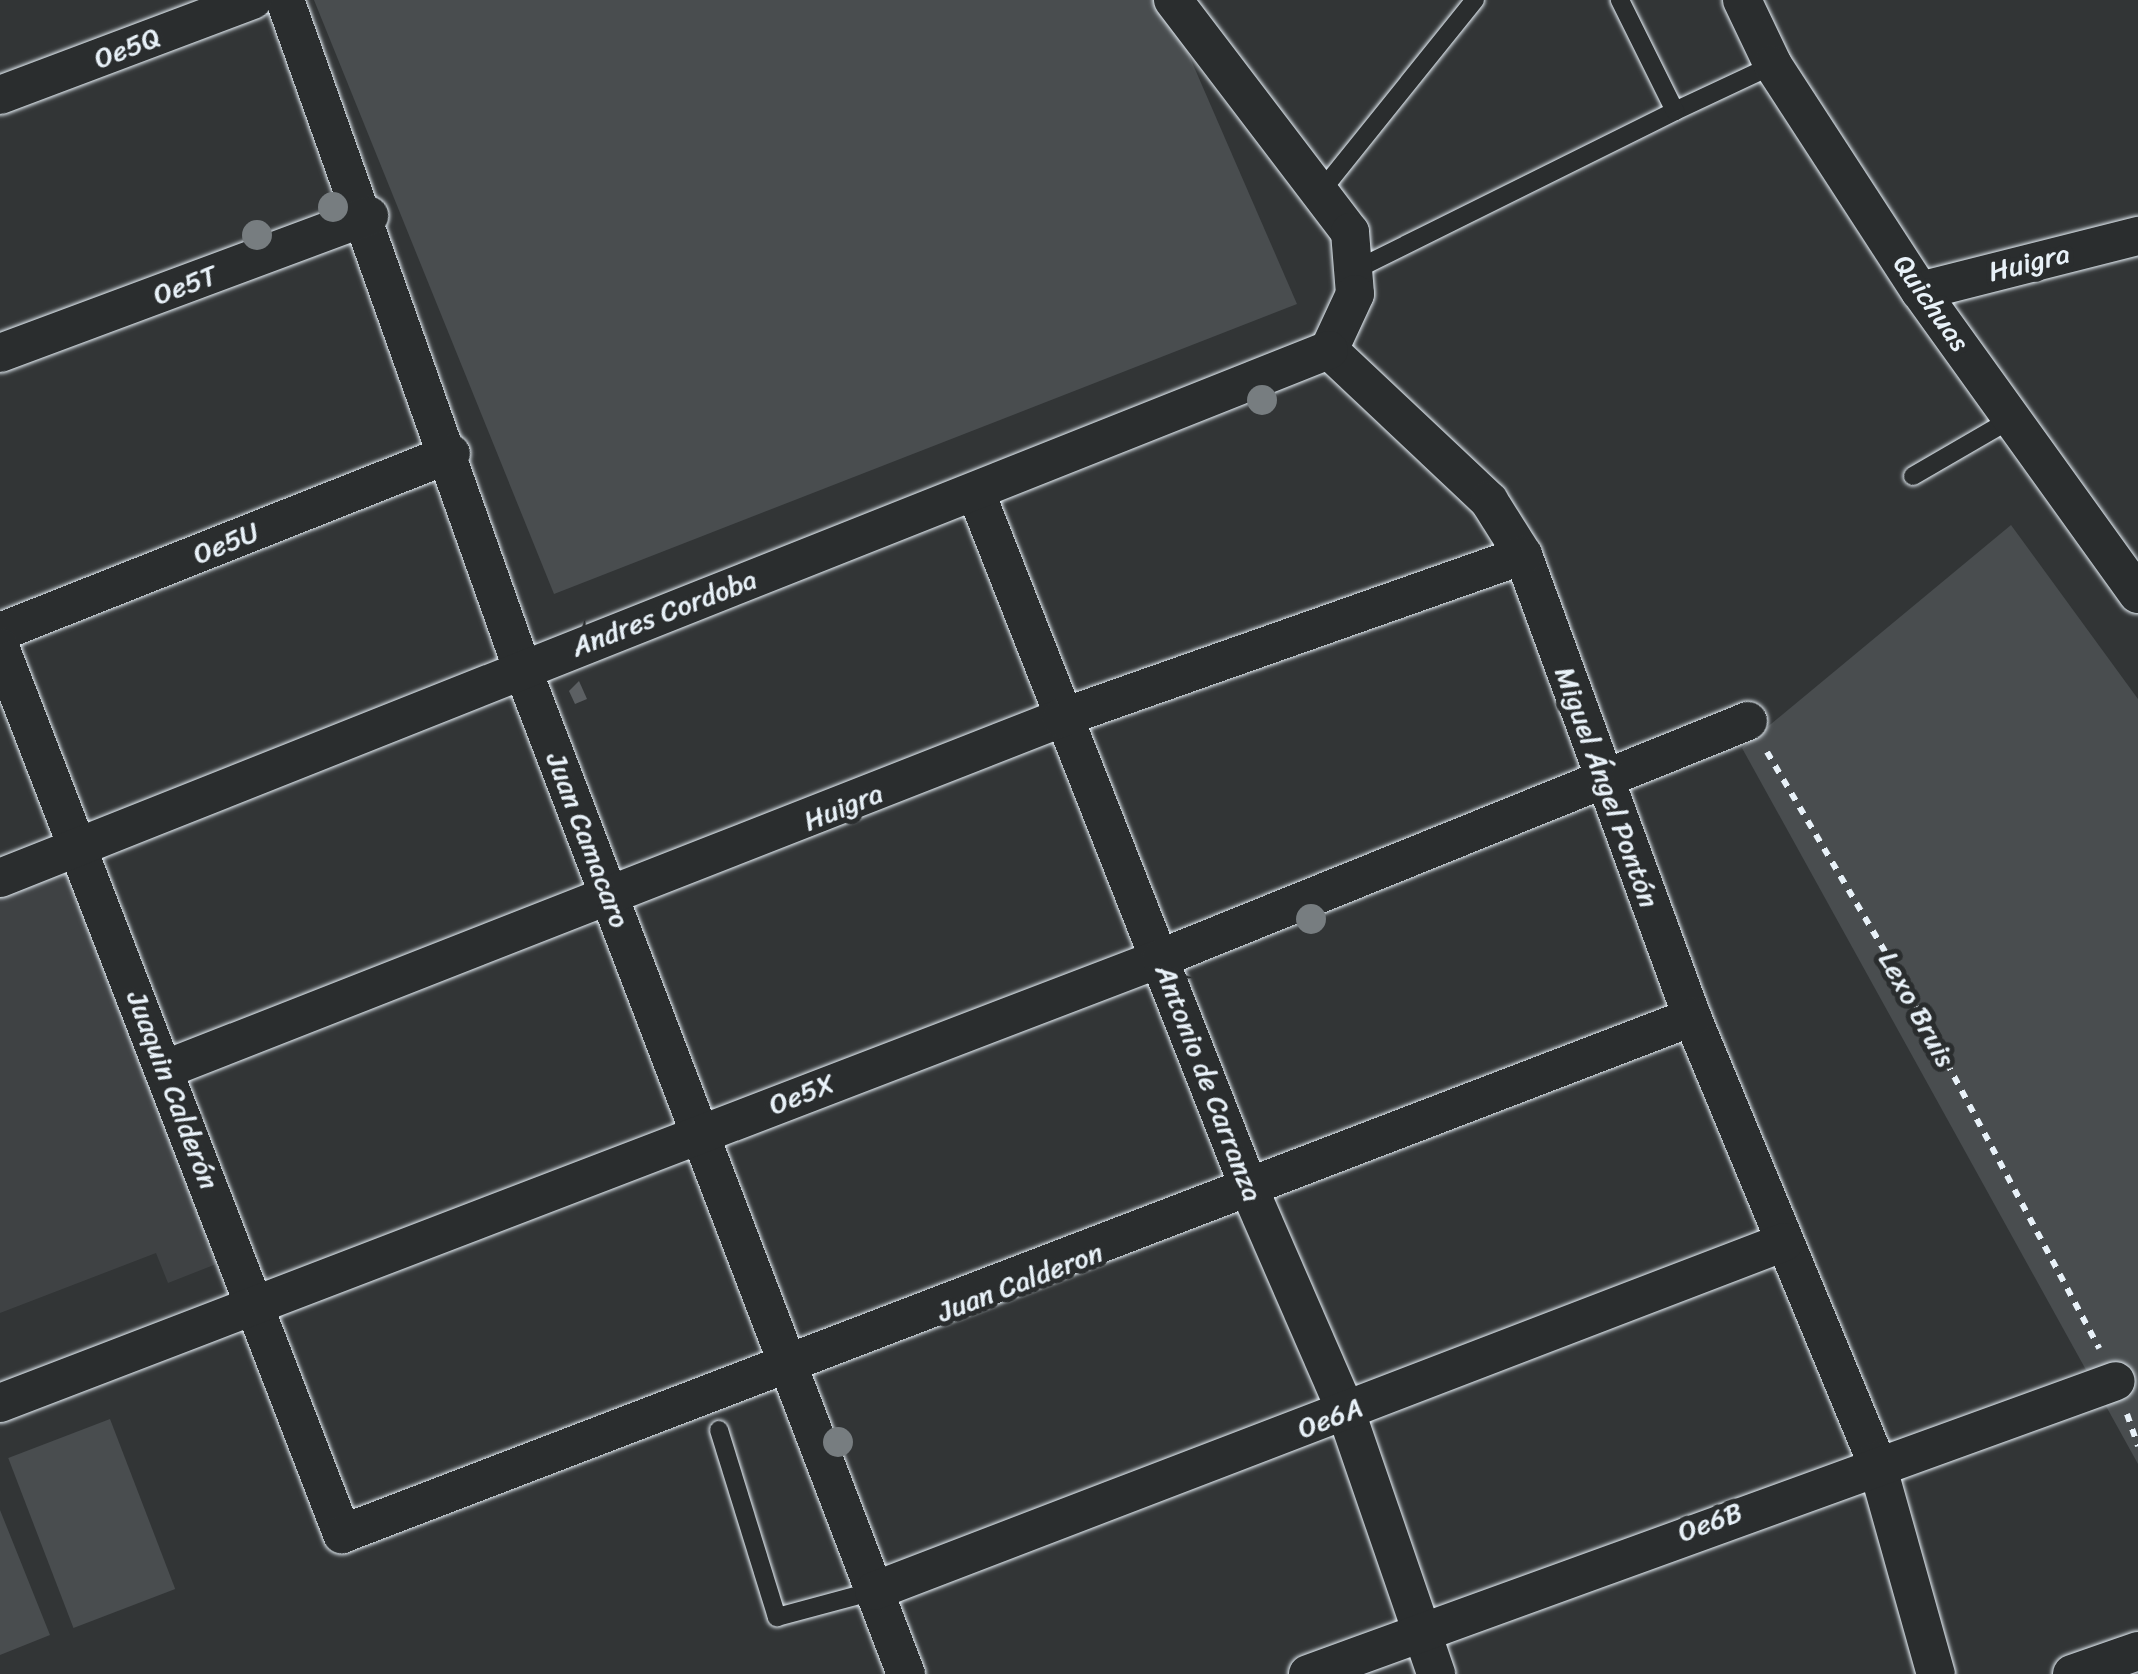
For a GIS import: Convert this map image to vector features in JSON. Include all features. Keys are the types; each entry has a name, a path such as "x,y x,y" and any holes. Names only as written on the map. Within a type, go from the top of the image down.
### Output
{"street":[{"name":"Oe5Q","path":"0,95 253,0"},
{"name":"Juan Camacaro","path":"285,0 369,216 522,668 906,1674"},
{"name":"Quichuas","path":"1742,0 1772,65 1920,291 2138,594"},
{"path":"1184,7 1350,232 1355,294 1328,350"},
{"name":"Oe5T","path":"0,353 369,216"},
{"name":"Huigra","path":"1920,291 2138,236"},
{"name":"Andres Cordoba","path":"0,878 1328,350"},
{"name":"Miguel Ángel Pontón","path":"1328,350 1489,502 1523,554 1692,1017 1876,1462 1936,1674"},
{"name":"Oe5U","path":"0,632 451,453"},
{"name":"Antonio de Carranza","path":"976,493 1061,718 1161,958 1250,1194 1346,1412 1436,1674"},
{"name":"Huigra","path":"166,1070 612,901 1061,718 1523,554"},
{"name":"Juaquin Calderón","path":"0,647 258,1306 342,1534"},
{"path":"1601,776 1748,721"},
{"name":"Oe5X","path":"0,1402 1161,958 1601,776"},
{"name":"Juan Calderon","path":"342,1534 789,1370 1250,1194 1692,1017"},
{"name":"Oe6A","path":"874,1591 1784,1242"},
{"name":"Oe6B","path":"1308,1674 1876,1462 2116,1380"},
{"path":"2072,1674 2138,1651"}],"lane":[{"path":"1322,190 1475,0"},
{"path":"1620,0 1675,111"},
{"path":"1353,271 1772,65"},
{"path":"1913,476 2014,418"},
{"path":"719,1430 777,1617 874,1591"}],"path":[{"name":"Lexo Bruis","path":"1748,721 1909,992 2116,1380 2138,1446"}],"shaded area":[{"path":"314,0 1165,0 1297,304 554,594"},
{"path":"2011,525 2138,699 2138,1464 1742,748"},
{"path":"68,864 224,1261 168,1283 156,1253 0,1313 0,890"},
{"path":"110,1419 175,1589 73,1628 8,1458"},
{"path":"0,1510 50,1635 0,1655"}],"building":[{"path":"579,681 587,699 575,704 569,691"}]}
